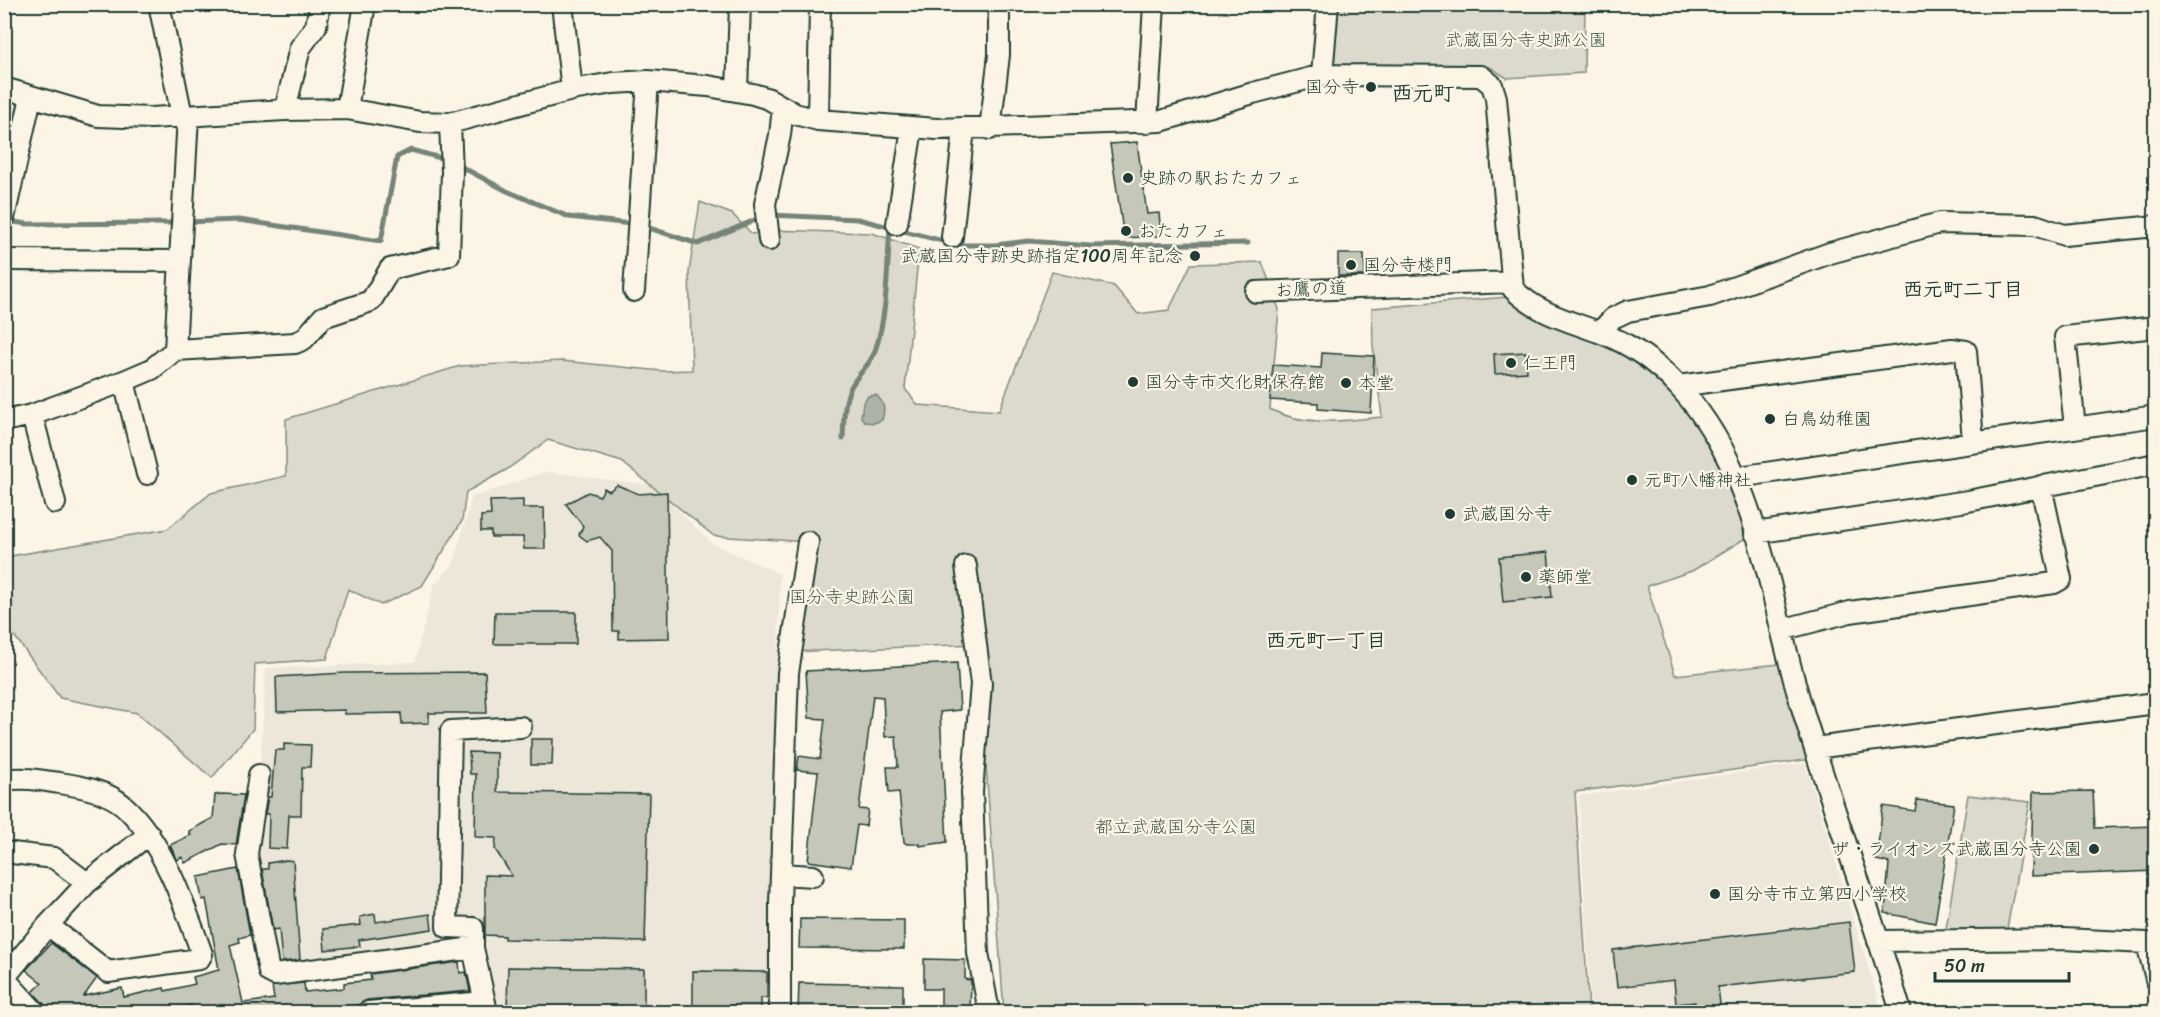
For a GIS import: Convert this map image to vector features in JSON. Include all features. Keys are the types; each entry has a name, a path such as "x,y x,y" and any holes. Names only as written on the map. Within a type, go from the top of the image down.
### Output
{"street":[{"path":"159,4 185,116 183,221 175,350"},
{"path":"285,110 300,48 316,26 320,4"},
{"path":"347,109 366,4"},
{"path":"562,4 572,90"},
{"path":"737,91 740,4"},
{"path":"818,120 820,4"},
{"path":"990,129 999,56 999,4"},
{"path":"1147,123 1154,4"},
{"path":"1322,75 1328,4"},
{"path":"4,88 98,116 151,118 285,110 347,109 420,122 450,123 572,90 614,83 648,81 737,91 769,99 795,114 818,120 912,128 990,129 1147,123 1322,75 1481,76 1492,86 1499,114 1510,282 1520,296 1546,313 1600,332 1644,356 1678,386 1708,422 1738,477 1815,748 1901,1012"},
{"path":"634,291 648,81"},
{"path":"5,215 31,97"},
{"path":"769,240 765,211 780,135 783,107"},
{"path":"4,421 32,415 124,381 152,369 175,350 295,343 304,339 323,317 371,301 390,269 450,255 452,163 450,123"},
{"path":"897,224 912,128"},
{"path":"952,237 964,129"},
{"path":"1600,332 1613,318 1628,310 1710,296 1830,253 1940,223 2035,225 2064,235 2156,226"},
{"path":"4,260 180,261"},
{"name":"お鷹の道","path":"1256,291 1510,282"},
{"path":"2075,427 2065,337 2156,327"},
{"path":"1678,386 1953,350 1966,351 1973,442"},
{"path":"124,381 147,474"},
{"path":"32,415 55,504"},
{"path":"1738,477 2156,416"},
{"path":"1755,533 1968,501 2156,464"},
{"path":"1781,630 1850,612 2054,583 2061,579 2041,486"},
{"path":"780,1012 781,874 790,652 808,542"},
{"path":"966,566 981,684 972,792 978,953 989,1012"},
{"path":"1815,748 2156,703"},
{"path":"368,1012 486,1007 473,948 473,928 447,927 451,730 521,727"},
{"path":"259,775 247,854 269,972 275,975 445,950 473,948"},
{"path":"4,780 25,777 95,790 122,804 149,834 188,913 202,954 199,959 108,972 48,925"},
{"path":"36,1012 4,978 87,883 149,834"},
{"path":"4,852 54,858 87,883"},
{"path":"781,874 813,876"},
{"path":"1878,940 2063,939 2147,943 2156,979"}],"shaded area":[{"path":"876,395 884,406 882,420 874,423 865,422 861,417 863,403 868,396"},
{"path":"546,472 652,485 712,543 780,574 768,1012 497,1012 481,944 274,966 255,853 266,668 415,662 434,585 453,565 472,497"},
{"name":"国分寺市立第四小学校","path":"1805,763 1882,1012 1591,1012 1579,796"}],"green space":[{"name":"武蔵国分寺史跡公園","path":"1332,5 1585,5 1584,73 1507,78 1490,67 1353,76 1330,69"},
{"path":"700,202 732,214 752,234 768,230 872,233 919,249 905,389 918,405 999,411 1052,272 1114,286 1138,314 1169,310 1191,264 1262,262 1279,309 1270,409 1296,418 1325,421 1382,417 1373,346 1372,308 1520,296 1652,362 1738,477 1744,539 1692,571 1647,586 1675,675 1789,663 1819,758 1575,792 1589,1012 1004,1012 977,644 790,652 808,542 714,536 622,462 548,440 506,470 466,492 462,521 422,586 381,605 348,589 327,659 255,664 253,729 212,778 137,713 60,698 10,630 5,631 5,557 167,529 211,493 286,476 286,419 460,366 562,361 662,371 692,370 689,272"},
{"path":"1968,795 2030,802 2005,940 1944,941"}],"building":[{"name":"史跡の駅おたカフェ","path":"1137,142 1147,214 1159,213 1161,236 1124,238 1110,144"},
{"name":"国分寺楼門","path":"1338,254 1364,254 1365,276 1338,276"},
{"name":"仁王門","path":"1526,352 1527,372 1495,374 1494,354"},
{"name":"本堂","path":"1322,353 1374,356 1371,413 1318,409 1318,403 1270,400 1273,365 1321,368"},
{"path":"617,485 639,494 667,492 669,638 619,639 619,631 613,631 612,551 600,537 587,541 579,535 583,526 566,504 588,492 600,496 604,488 609,491"},
{"path":"523,500 523,508 544,508 545,549 524,549 523,537 491,537 491,531 481,531 481,516 491,515 490,501"},
{"name":"薬師堂","path":"1548,552 1552,597 1503,602 1499,557"},
{"path":"495,612 576,612 576,644 494,644"},
{"path":"957,663 960,710 940,712 947,842 920,846 920,844 904,842 899,792 889,793 887,767 898,767 896,736 885,737 883,697 873,696 859,809 868,810 866,826 857,825 851,867 808,861 818,772 797,770 799,756 820,759 825,719 809,718 806,671"},
{"path":"485,672 487,713 429,713 429,723 402,724 401,713 345,714 345,710 277,712 276,677 345,673"},
{"path":"531,739 553,739 552,765 531,765"},
{"path":"284,744 311,745 310,767 302,767 301,815 289,815 287,849 268,848 269,814 265,814 268,797 271,797 275,750 284,750"},
{"path":"469,752 497,753 497,792 649,794 645,942 505,939 505,936 485,935 485,875 512,876 495,849 496,838 475,837 476,774 470,774"},
{"name":"ザ・ライオンズ武蔵国分寺公園","path":"2093,791 2095,828 2156,826 2156,871 2031,876 2033,792"},
{"path":"215,795 244,795 236,845 222,844 185,863 182,857 177,860 170,845 191,835 189,831 213,818"},
{"path":"1917,800 1954,804 1935,923 1885,913 1889,863 1876,860 1883,806 1915,811"},
{"path":"293,861 300,960 282,962 279,929 273,930 262,869 268,869 268,863"},
{"path":"238,869 250,935 239,938 240,942 230,945 243,1003 274,999 272,986 304,983 305,992 344,988 344,983 371,980 370,974 459,962 460,973 466,972 470,991 367,1000 358,1005 331,1007 332,1011 311,1012 192,1012 191,1005 149,1012 47,1012 44,1004 33,992 42,983 26,970 51,943 97,978 84,996 122,988 124,997 164,988 165,991 195,984 193,977 219,970 206,899 202,900 198,877"},
{"path":"375,914 376,922 430,914 432,929 359,940 360,946 325,950 323,929 361,925 360,917"},
{"path":"800,919 904,920 904,949 799,948"},
{"path":"1849,922 1855,972 1718,987 1721,1012 1696,1012 1695,1002 1676,1004 1674,980 1617,987 1613,950"},
{"path":"924,959 965,960 965,979 971,980 970,1012 941,1012 941,989 924,989"},
{"path":"508,967 644,969 644,1012 507,1012"},
{"path":"693,971 767,972 767,998 761,998 761,1012 693,1012"},
{"path":"799,983 903,985 903,1012 798,1012"}],"waterway":[{"path":"186,222 239,220 381,241 397,157 411,150 448,160"},
{"path":"456,164 507,191 569,217 640,225 698,244 762,217"},
{"path":"771,215 858,219 958,245 994,245 1029,241 1090,246 1248,243"},
{"path":"6,221 28,224 177,223"},
{"path":"843,439 844,414 848,395 873,356 879,336 886,290 890,227"}],"place":[{"name":"国分寺","path":"1371,87"},
{"name":"史跡の駅おたカフェ","path":"1128,178"},
{"name":"おたカフェ","path":"1126,231"},
{"name":"武蔵国分寺跡史跡指定100周年記念","path":"1195,256"},
{"name":"国分寺楼門","path":"1351,265"},
{"name":"仁王門","path":"1511,363"},
{"name":"国分寺市文化財保存館","path":"1133,382"},
{"name":"本堂","path":"1346,383"},
{"name":"白鳥幼稚園","path":"1770,419"},
{"name":"元町八幡神社","path":"1632,480"},
{"name":"武蔵国分寺","path":"1450,514"},
{"name":"薬師堂","path":"1526,577"},
{"name":"ザ・ライオンズ武蔵国分寺公園","path":"2094,849"},
{"name":"国分寺市立第四小学校","path":"1715,894"}],"district":[{"name":"西元町","path":"1423,93"},
{"name":"西元町二丁目","path":"1963,289"},
{"name":"西元町一丁目","path":"1326,640"}],"park label":[{"name":"国分寺史跡公園","path":"852,597"},
{"name":"都立武蔵国分寺公園","path":"1176,827"}]}
